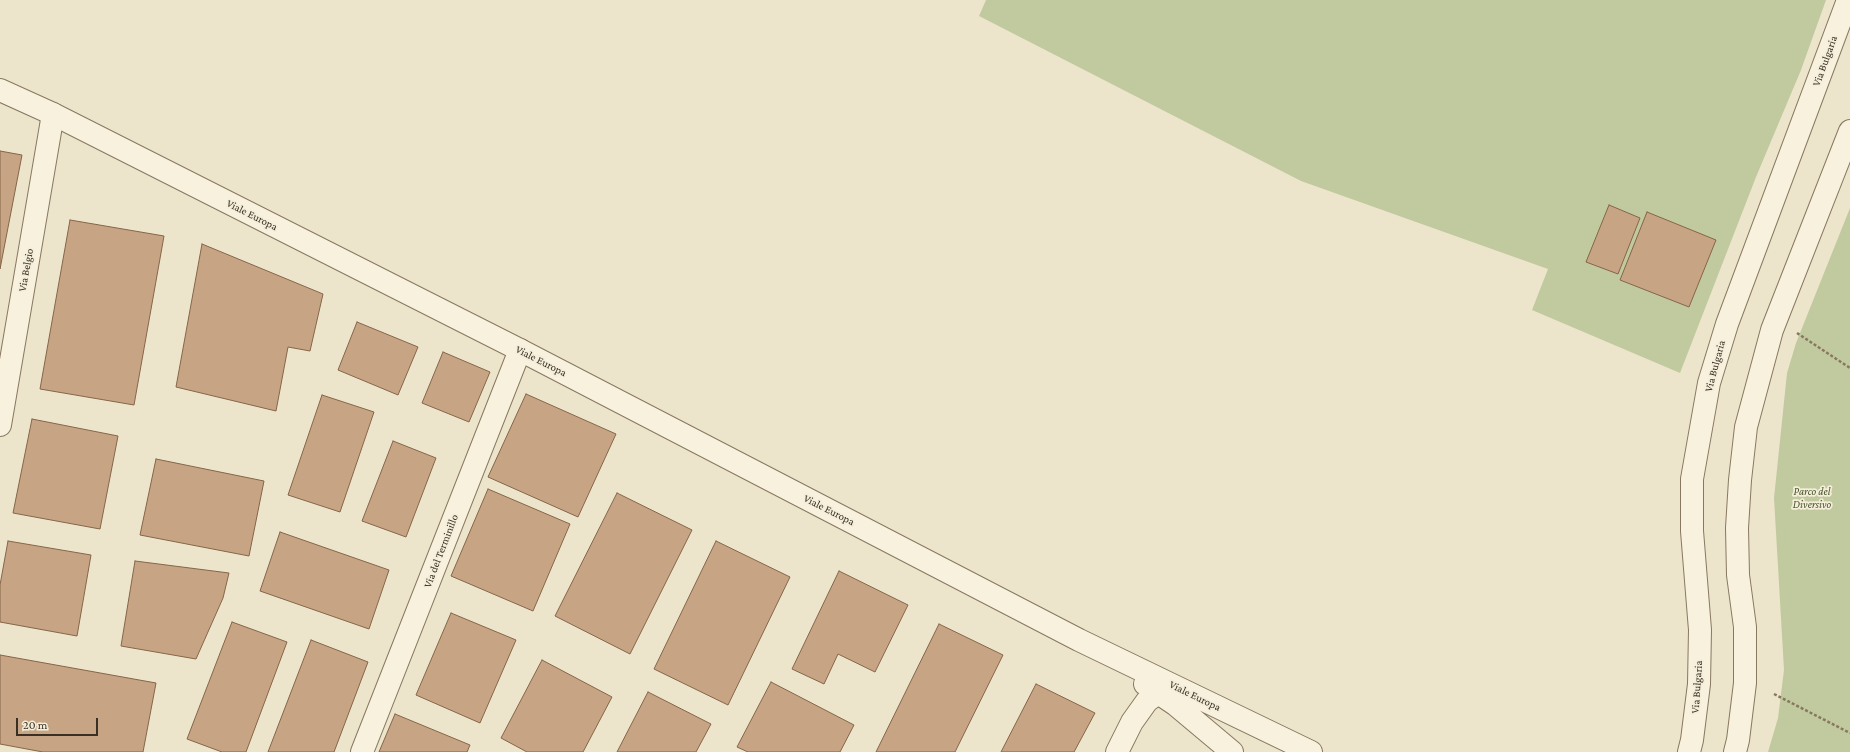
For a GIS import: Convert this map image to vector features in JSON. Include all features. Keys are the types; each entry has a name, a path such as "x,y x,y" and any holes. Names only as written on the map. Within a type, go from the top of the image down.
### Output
{"street":[{"name":"Via Bulgaria","path":"1689,752 1692,740 1699,684 1700,630 1692,531 1692,479 1709,382 1727,324 1848,0"},
{"name":"Viale Europa","path":"0,90 53,114 520,350 1079,640 1311,752"},
{"name":"Via Belgio","path":"0,425 53,114"},
{"path":"1734,752 1738,740 1745,683 1745,626 1738,575 1737,528 1740,480 1746,427 1772,330 1850,131"},
{"name":"Via del Terminillo","path":"362,752 520,350"},
{"name":"Viale Europa","path":"1079,640 1176,705 1232,752"},
{"path":"1117,752 1132,722 1147,701 1158,693 1188,693"}],"path":[{"path":"1794,330 1850,368"},
{"path":"1774,694 1850,733"}],"green space":[{"path":"986,0 1826,0 1801,70 1756,177 1680,373 1532,310 1548,269 1301,181 979,16"},
{"name":"Parco del Diversivo","path":"1850,208 1850,752 1768,752 1778,718 1784,670 1774,498 1787,373 1796,343"}],"building":[{"path":"0,151 22,155 0,269"},
{"path":"1609,205 1640,218 1618,274 1586,262"},
{"path":"1647,212 1716,240 1689,307 1620,280"},
{"path":"70,220 164,236 134,405 40,389"},
{"path":"202,244 323,294 310,351 288,347 276,411 176,387"},
{"path":"357,322 418,347 398,395 338,370"},
{"path":"443,352 490,372 469,422 422,403"},
{"path":"526,394 616,434 578,517 488,477"},
{"path":"322,395 374,412 340,512 288,495"},
{"path":"32,419 118,436 100,529 13,513"},
{"path":"393,441 436,458 406,537 362,521"},
{"path":"156,459 264,481 249,556 140,535"},
{"path":"488,489 570,524 533,611 451,576"},
{"path":"617,493 692,530 630,654 555,616"},
{"path":"280,532 389,570 369,629 260,591"},
{"path":"8,541 91,555 77,636 0,622 0,585"},
{"path":"716,541 790,577 728,705 654,669"},
{"path":"135,561 229,573 223,598 196,659 121,646"},
{"path":"839,571 908,605 875,672 838,654 824,684 792,669"},
{"path":"451,613 516,640 480,723 416,695"},
{"path":"232,622 287,642 246,752 222,752 187,739"},
{"path":"939,624 1003,655 955,752 876,752"},
{"path":"311,640 368,662 334,752 268,752"},
{"path":"0,655 156,683 143,752 43,752 0,744"},
{"path":"542,660 612,697 583,752 527,752 501,738"},
{"path":"771,682 854,725 840,752 748,752 737,747"},
{"path":"1036,684 1095,713 1074,752 1001,752"},
{"path":"648,692 711,724 696,752 617,752"},
{"path":"395,714 470,745 467,752 379,752"}]}
